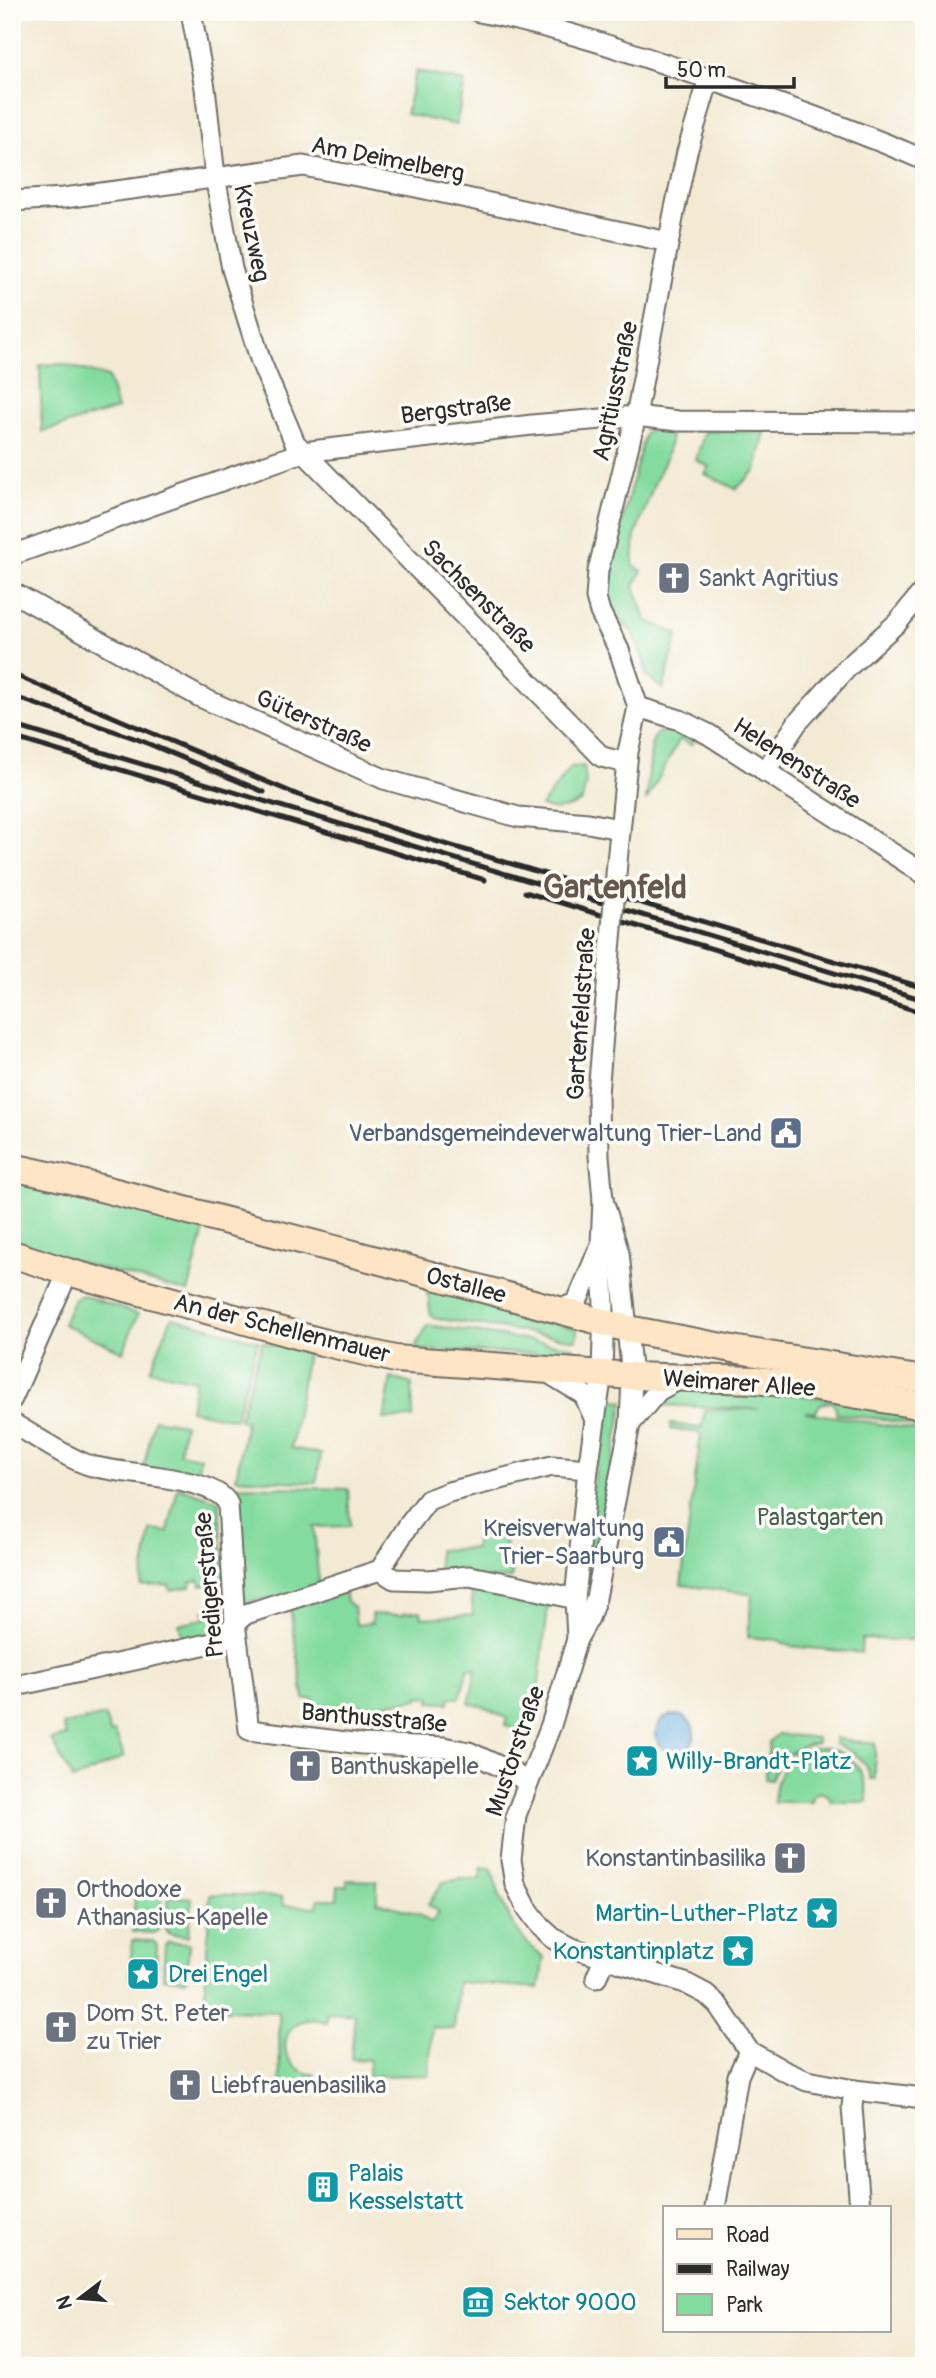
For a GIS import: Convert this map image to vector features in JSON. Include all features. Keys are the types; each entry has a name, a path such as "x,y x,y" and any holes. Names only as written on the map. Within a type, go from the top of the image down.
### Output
{"main road":[{"name":"Ostallee","path":"12,1167 358,1255 616,1326 924,1380"},
{"name":"An der Schellenmauer","path":"12,1254 68,1272 395,1359 602,1373"},
{"name":"Weimarer Allee","path":"602,1373 799,1385 924,1406"}],"street":[{"name":"Kreuzweg","path":"191,12 205,88 215,176 228,251 249,326 274,396 295,443 303,452"},
{"path":"479,12 573,33 850,129 924,160"},
{"name":"Agritiusstraße","path":"638,707 619,649 603,619 596,598 597,571 636,416 687,152 709,79"},
{"name":"Am Deimelberg","path":"12,201 64,198 303,166 416,187 668,242"},
{"name":"Bergstraße","path":"12,555 303,452 532,425 636,416 678,421 924,422"},
{"name":"Sachsenstraße","path":"303,452 602,757 626,763"},
{"path":"765,772 797,723 848,668 898,622 924,590"},
{"name":"Güterstraße","path":"12,592 195,695 384,779 518,817 588,823 619,829"},
{"name":"Gartenfeldstraße","path":"616,1326 601,1244 603,1200 598,1094 619,829 626,763 638,707"},
{"name":"Helenenstraße","path":"638,707 680,720 698,729 924,874"},
{"name":"Gartenfeldstraße","path":"603,1200 619,1253 616,1326"},
{"name":"Gartenfeldstraße","path":"555,1310 574,1304 579,1297 601,1244"},
{"path":"12,1399 68,1272"},
{"path":"602,1373 616,1326"},
{"name":"Mustorstraße","path":"616,1326 632,1376 630,1424 596,1598 577,1639 551,1725 516,1815 512,1837 515,1884 527,1908 541,1927 553,1938 583,1953 600,1968 685,1983 706,1994 718,2005 748,2051"},
{"path":"541,1369 584,1395 595,1420"},
{"name":"Mustorstraße","path":"577,1639 575,1599 588,1469 602,1373"},
{"name":"Mustorstraße","path":"630,1424 658,1391 683,1377"},
{"name":"Predigerstraße","path":"12,1423 91,1466 197,1483 225,1496 228,1504 235,1623 249,1730"},
{"path":"18,1686 221,1641 246,1614 380,1570 428,1500 449,1492 551,1466 588,1469"},
{"path":"380,1570 394,1579 428,1580 469,1576 516,1584 575,1599"},
{"name":"Banthusstraße","path":"249,1730 362,1744 444,1747 469,1752 512,1772 528,1783"},
{"path":"715,2206 738,2076 748,2051 807,2081 854,2090 924,2098"},
{"path":"854,2090 852,2107 860,2206"}],"green space":[{"path":"416,71 465,82 456,125 406,114"},
{"path":"63,364 108,377 117,409 42,432 40,365"},
{"path":"649,429 671,435 667,456 635,536 633,565 642,571 634,586 647,621 678,634 663,689 647,676 633,632 617,619 608,596 612,560 645,433"},
{"path":"705,431 765,432 756,470 736,489 705,474 709,467 696,460"},
{"path":"672,729 695,738 691,745 680,739 646,801 652,742 657,733"},
{"path":"584,766 586,781 582,801 562,809 541,806 571,767"},
{"path":"12,1176 205,1226 188,1292 12,1244"},
{"path":"425,1287 577,1329 577,1340 434,1318 430,1314"},
{"path":"82,1295 138,1314 123,1352 63,1324 74,1299"},
{"path":"172,1317 258,1341 235,1419 190,1410 195,1380 150,1370"},
{"path":"428,1325 574,1347 574,1355 417,1350 416,1346"},
{"path":"262,1342 307,1353 291,1448 321,1454 316,1483 236,1478 246,1421 239,1420"},
{"path":"391,1378 412,1384 413,1418 384,1419"},
{"name":"Palastgarten","path":"671,1389 771,1390 924,1415 924,1427 836,1414 836,1407 831,1402 820,1404 816,1412 805,1412 924,1431 924,1640 862,1639 861,1653 789,1646 778,1640 748,1637 752,1594 681,1585 701,1433 670,1429 670,1424 701,1428 705,1410 758,1409 659,1405 660,1400"},
{"path":"605,1399 624,1401 583,1620 581,1584"},
{"path":"154,1419 184,1424 179,1453 200,1457 196,1479 143,1471"},
{"path":"237,1486 348,1489 350,1526 314,1527 319,1585 288,1596 241,1603"},
{"path":"178,1487 219,1501 225,1582 201,1585 199,1580 190,1582 191,1587 170,1590 169,1585 141,1586 151,1530 168,1532"},
{"path":"475,1525 507,1528 503,1564 513,1566 511,1579 439,1575 438,1550 475,1548"},
{"path":"471,1584 549,1599 536,1707 525,1733 505,1725 507,1718 482,1706 469,1704 476,1669 468,1668 460,1698 449,1698 449,1703 430,1702 431,1697 419,1696 419,1699 376,1705 315,1708 313,1699 304,1699 290,1608 344,1589 346,1601 354,1608 356,1625 372,1623 371,1614 403,1615 421,1611 422,1618 473,1615"},
{"path":"222,1608 221,1613 227,1612 216,1630 185,1644 179,1624 206,1618 204,1611"},
{"path":"105,1716 110,1733 115,1732 124,1757 73,1780 51,1740 66,1736 63,1725"},
{"path":"778,1734 817,1738 817,1743 795,1750 778,1766 771,1780 765,1779 769,1742"},
{"path":"835,1739 875,1743 875,1779 871,1779 866,1766 858,1757 835,1744"},
{"path":"827,1748 845,1755 858,1767 865,1783 867,1802 831,1802 829,1796 820,1792 813,1796 812,1802 774,1802 778,1779 788,1762 804,1751"},
{"path":"481,1868 492,1869 500,1895 516,1929 544,1958 539,1988 458,1982 454,2029 432,2027 429,2075 368,2076 369,2060 351,2059 355,2014 327,2013 327,2023 312,2019 299,2022 291,2029 286,2039 290,2061 300,2070 315,2075 315,2094 280,2093 279,2012 204,2009 210,1894 282,1897 283,1905 317,1907 318,1899 337,1899 338,1886 347,1886 347,1880 377,1881 377,1902 419,1914 431,1923 439,1912 428,1905 443,1882 480,1879"},
{"path":"135,1894 162,1896 159,1930 153,1933 133,1932"},
{"path":"169,1896 192,1898 189,1936 170,1934 166,1930"},
{"path":"132,1940 153,1941 157,1945 156,1978 130,1977"},
{"path":"169,1942 189,1943 186,1980 163,1978 165,1945"}],"water":[{"path":"675,1715 688,1721 694,1734 688,1747 675,1753 662,1747 656,1734 662,1721"}],"railway":[{"path":"12,674 298,795 392,828 924,988"},
{"path":"12,696 137,739 264,792"},
{"path":"12,725 924,1000"},
{"path":"12,737 485,880"},
{"path":"525,892 924,1013"}],"place":[{"name":"Sankt Agritius","path":"674,578"},
{"name":"Verbandsgemeindeverwaltung Trier-Land","path":"786,1133"},
{"name":"Kreisverwaltung Trier-Saarburg","path":"669,1542"},
{"name":"Willy-Brandt-Platz","path":"642,1761"},
{"name":"Banthuskapelle","path":"305,1766"},
{"name":"Konstantinbasilika","path":"790,1858"},
{"name":"Orthodoxe Athanasius-Kapelle","path":"51,1903"},
{"name":"Martin-Luther-Platz","path":"822,1913"},
{"name":"Konstantinplatz","path":"738,1951"},
{"name":"Drei Engel","path":"143,1974"},
{"name":"Dom St. Peter zu Trier","path":"61,2027"},
{"name":"Liebfrauenbasilika","path":"185,2085"},
{"name":"Palais Kesselstatt","path":"323,2187"},
{"name":"Sektor 9000","path":"478,2302"}],"district":[{"name":"Gartenfeld","path":"615,887"}]}
